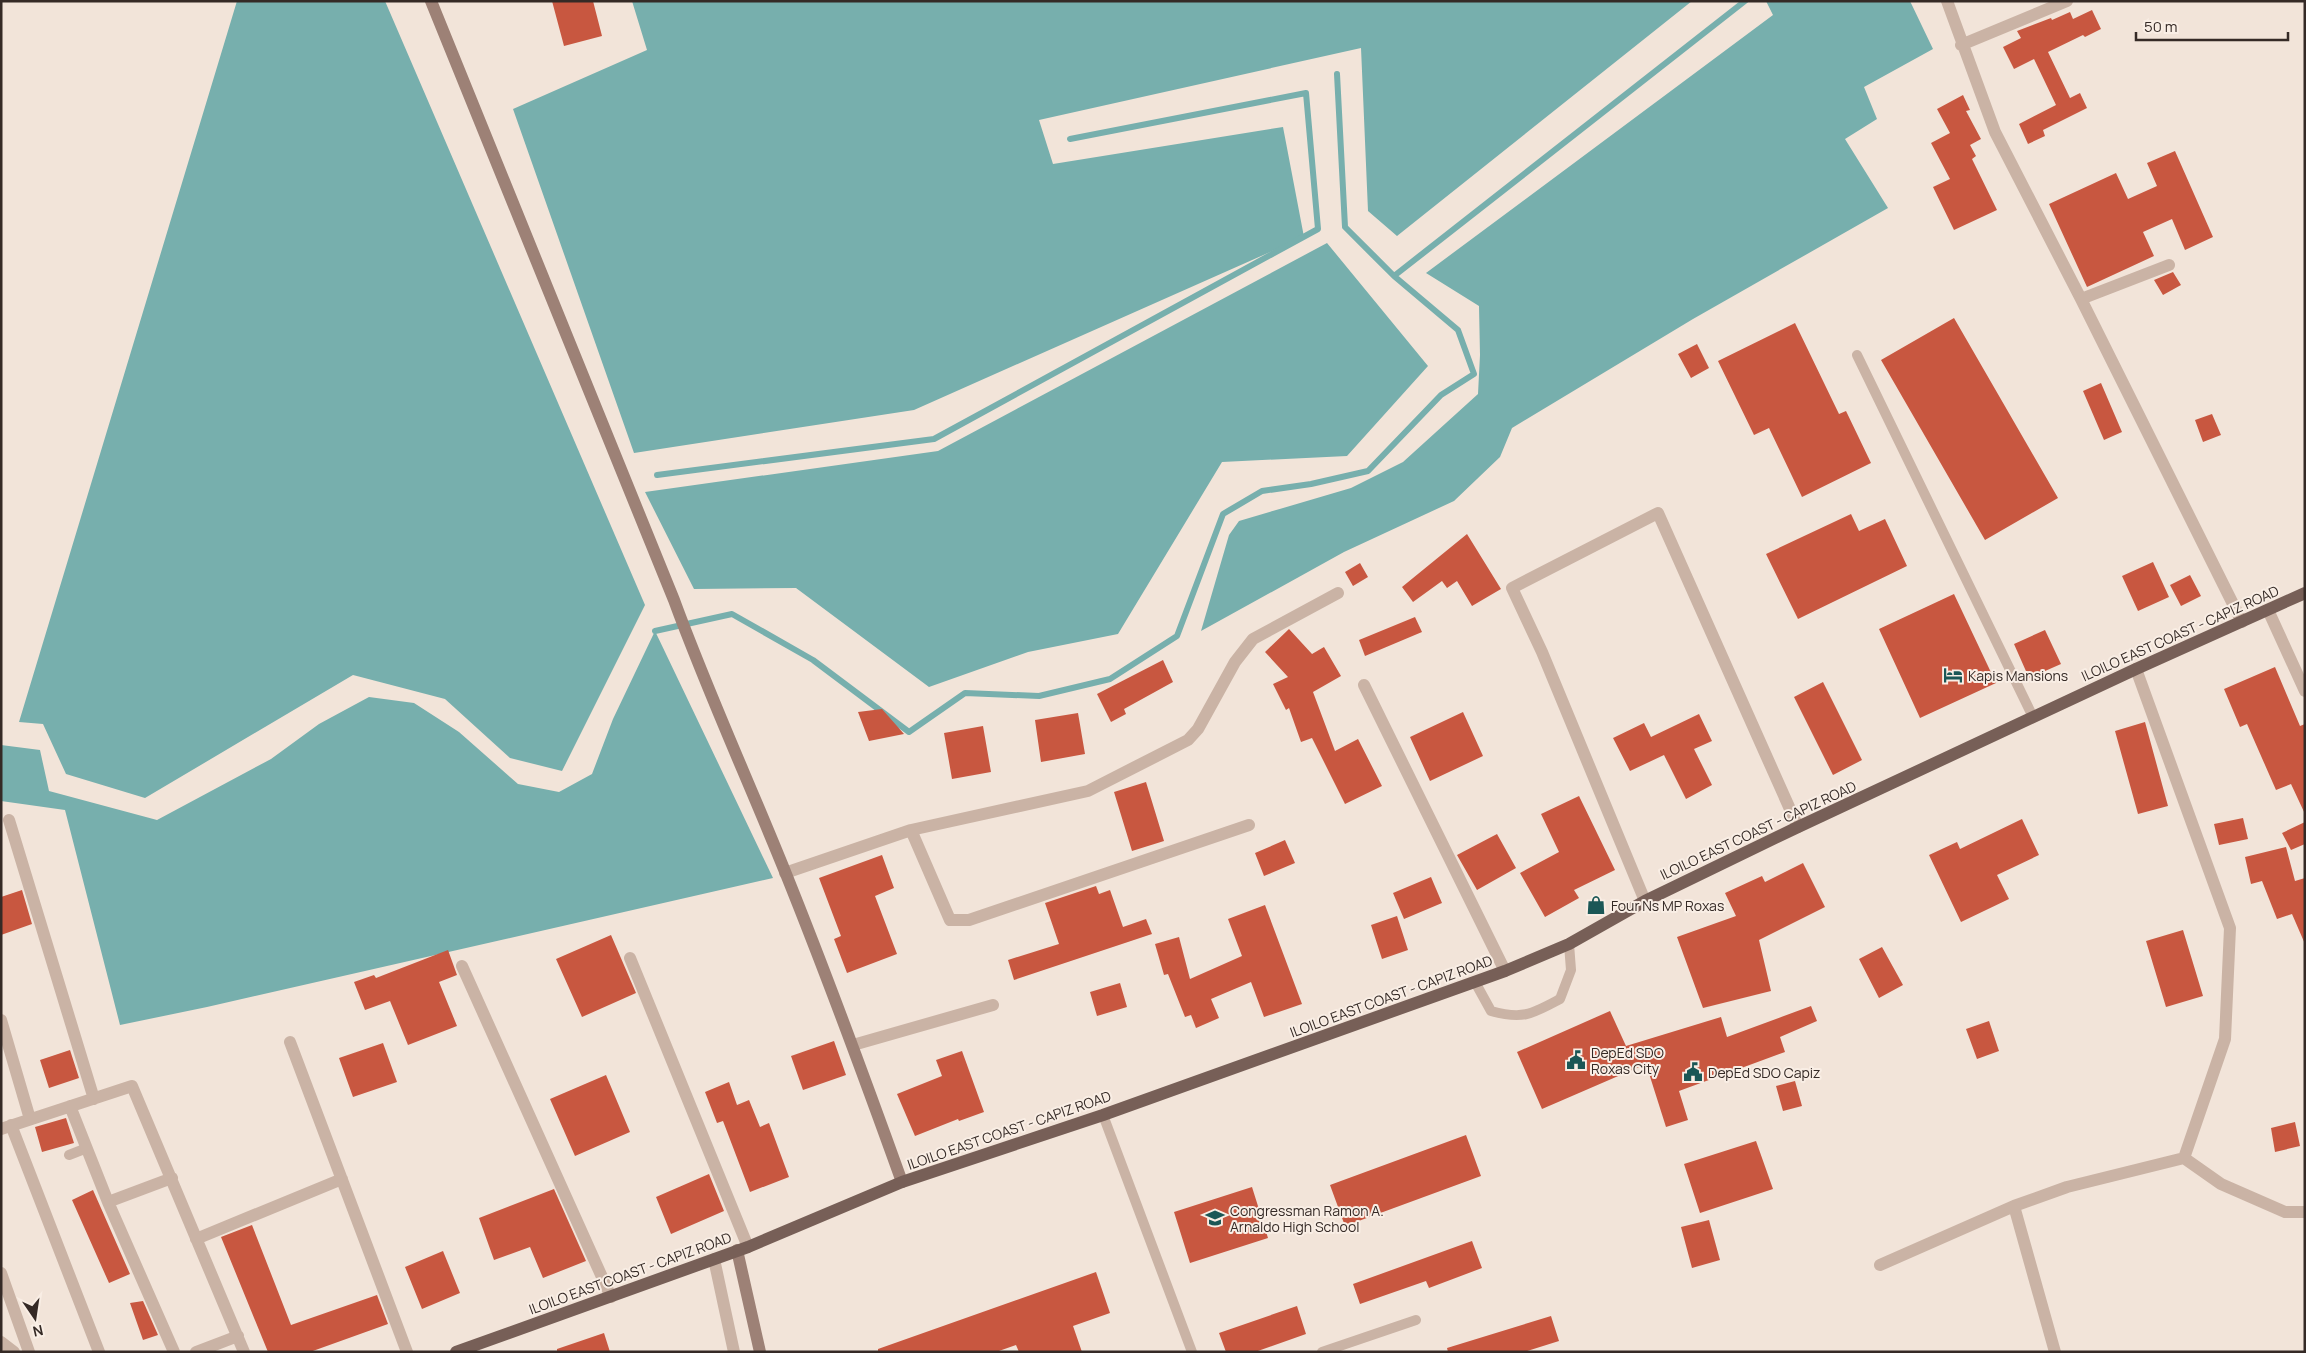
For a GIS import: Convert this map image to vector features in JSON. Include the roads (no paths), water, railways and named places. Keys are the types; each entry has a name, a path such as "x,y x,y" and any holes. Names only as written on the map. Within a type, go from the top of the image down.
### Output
{"main road":[{"path":"431,1 674,600 697,663 785,873 853,1045 902,1182"},
{"name":"ILOILO EAST COAST - CAPIZ ROAD","path":"456,1352 743,1248 902,1182 1103,1115 1505,971 1569,944 1645,901 1798,827 2136,669 2305,593"},
{"path":"743,1248 760,1352"}],"street":[{"path":"1947,1 1961,45 1995,132 2081,299 2242,622"},
{"path":"1961,45 2067,1"},
{"path":"2081,299 2169,265"},
{"path":"1645,901 1542,652 1512,588 1658,513 1798,827"},
{"path":"785,873 910,830 1088,791 1188,740 1198,729 1235,662 1253,639 1338,593"},
{"path":"2268,610 2305,691"},
{"path":"2136,669 2230,928 2225,1039 2184,1158"},
{"path":"1364,685 1505,971"},
{"path":"1,835 9,820 94,1099"},
{"path":"910,830 950,920 969,920 1249,825"},
{"path":"630,958 743,1248"},
{"path":"462,966 611,1297"},
{"path":"853,1045 993,1005"},
{"path":"1,1020 30,1119"},
{"path":"290,1042 408,1352"},
{"path":"99,1352 6,1127 132,1086 244,1352"},
{"path":"70,1106 108,1202 174,1352"},
{"path":"1880,1266 2014,1206 2067,1187 2184,1158 2221,1184 2285,1212 2305,1212"},
{"path":"108,1202 172,1178"},
{"path":"196,1239 342,1179"},
{"path":"2014,1206 2055,1352"},
{"path":"714,1259 734,1352"},
{"path":"1,1273 29,1352"},
{"path":"196,1352 238,1336"},
{"path":"1,1342 14,1352"}],"lane":[{"path":"1857,355 2033,717"},
{"path":"1475,982 1491,1011 1512,1017 1537,1011 1560,999 1571,970 1569,944"},
{"path":"1103,1115 1192,1352"},
{"path":"69,1156 87,1148"},
{"path":"1322,1352 1416,1320"}],"water":[{"path":"237,1 385,1 645,605 562,771 510,758 445,699 353,675 145,798 66,774 43,724 19,722"},
{"path":"632,1 1692,1 1397,236 1368,211 1361,48 1039,120 1053,164 1283,127 1304,237 914,410 634,453 513,109 647,50"},
{"path":"1766,1 1910,1 1933,49 1864,87 1877,119 1845,139 1888,208 1693,319 1512,428 1500,457 1454,501 1344,552 1201,631 1229,535 1239,521 1351,488 1403,462 1478,394 1480,355 1479,306 1426,273 1773,15"},
{"path":"1327,243 1428,366 1347,456 1222,462 1118,634 1028,652 929,687 796,588 694,589 645,492 938,451"},
{"path":"655,631 773,878 207,1007 120,1025 65,810 1,801 1,745 40,750 49,791 157,820 271,759 319,724 369,697 414,703 459,732 518,784 559,792 592,774 613,719"}],"waterway":[{"path":"655,631 732,614 813,660 909,732 965,693 1039,696 1110,679 1177,636 1223,514 1262,491 1311,484 1368,471 1441,395 1474,374 1458,330 1394,276 1745,1"},
{"path":"1337,74 1345,227 1394,276"},
{"path":"657,475 934,439 1318,229 1306,93 1070,139"}],"place":[{"name":"Kapis Mansions","path":"1953,675"},
{"name":"Four Ns MP Roxas","path":"1596,905"},
{"name":"DepEd SDO Roxas City","path":"1576,1060"},
{"name":"DepEd SDO Capiz","path":"1693,1072"},
{"name":"Congressman Ramon A. Arnaldo High School","path":"1215,1218"}]}
